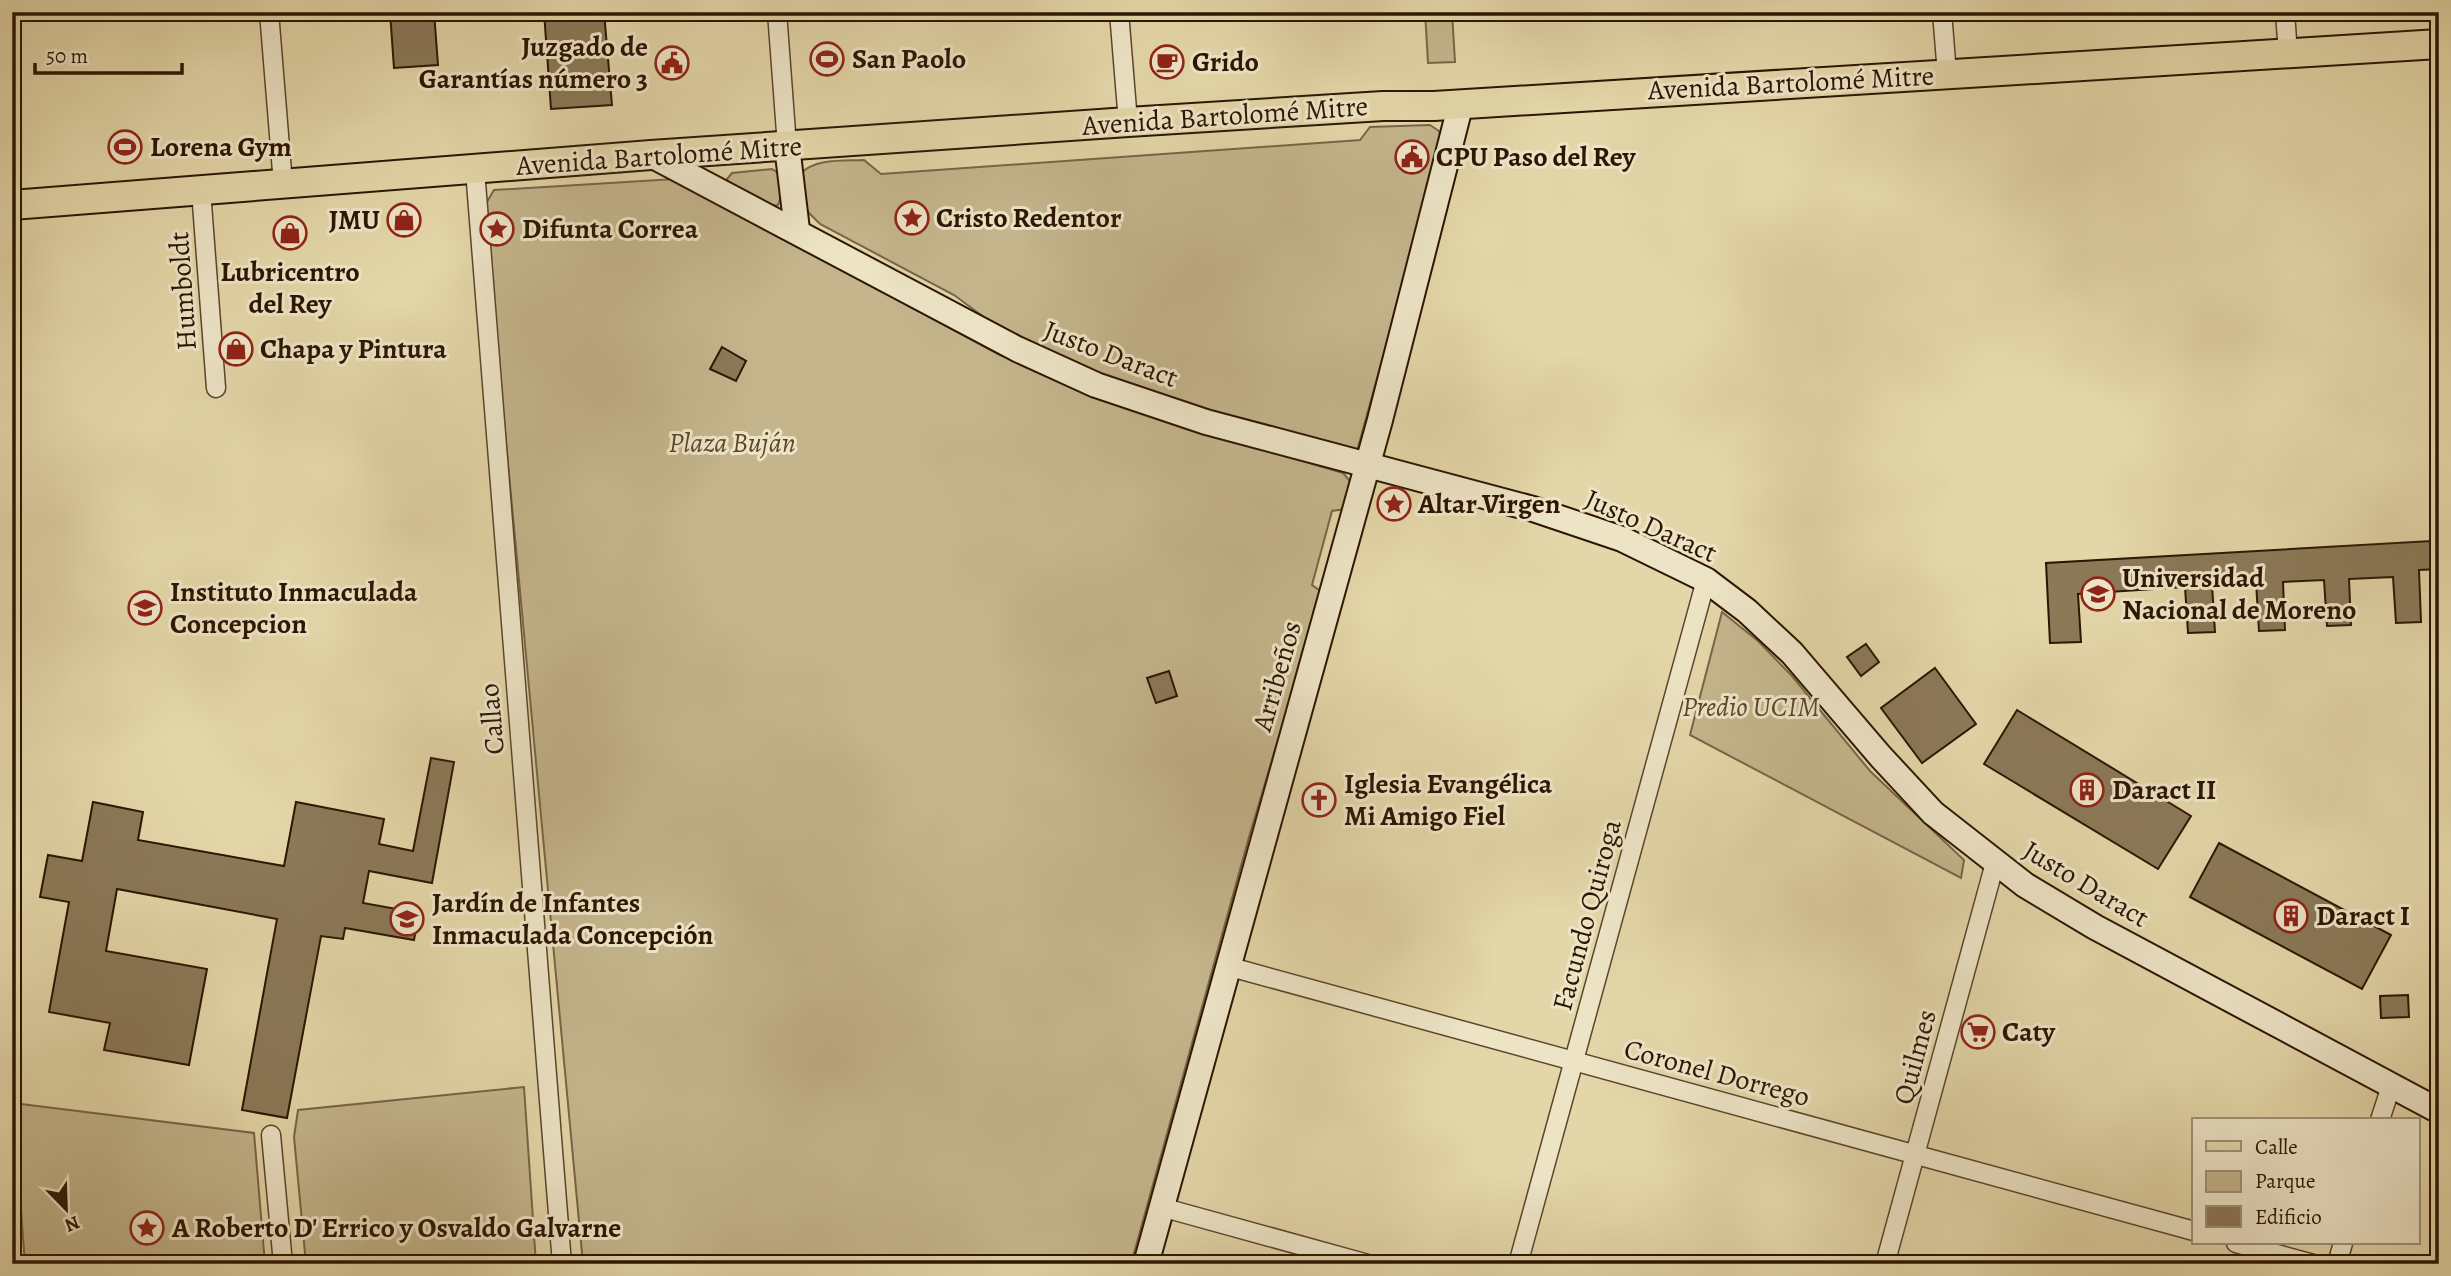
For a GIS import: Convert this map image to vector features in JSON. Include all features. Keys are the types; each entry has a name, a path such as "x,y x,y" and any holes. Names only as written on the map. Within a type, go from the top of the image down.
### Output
{"main road":[{"name":"Avenida Bartolomé Mitre","path":"12,205 651,155 1128,122 2439,44"}],"street":[{"path":"269,12 283,184"},
{"path":"777,12 787,146 797,230"},
{"path":"1119,12 1128,122"},
{"path":"1942,12 1947,74"},
{"path":"2285,12 2288,54"},
{"name":"Arribeños","path":"1146,1264 1368,463 1461,103"},
{"name":"Justo Daract","path":"651,155 797,230 1017,349 1083,380 1206,422 1533,509 1609,534 1706,580 1747,611 1792,653 1933,813 1995,863 2046,899 2095,927 2439,1111"},
{"name":"Callao","path":"475,170 562,1264"},
{"name":"Humboldt","path":"201,191 216,388"},
{"name":"Facundo Quiroga","path":"1518,1264 1706,580"},
{"name":"Quilmes","path":"1885,1264 1995,863"},
{"name":"Coronel Dorrego","path":"1227,966 2192,1230"},
{"path":"2381,1118 2391,1086"},
{"path":"271,1135 283,1264"},
{"path":"1161,1207 1368,1264"},
{"path":"2240,1244 2313,1264"},
{"path":"2337,1264 2343,1244"}],"green space":[{"path":"1425,12 1452,12 1455,62 1428,63"},
{"path":"1430,125 1439,131 1442,142 1357,451 1218,416 1095,374 996,326 954,295 820,224 802,206 800,174 814,165 830,161 864,160 881,174 1360,140 1370,127"},
{"path":"772,169 778,173 781,196 778,205 766,206 731,188 727,179 732,173"},
{"name":"Plaza Buján","path":"675,179 998,354 1162,419 1343,473 1350,481 1345,509 1332,511 1312,585 1322,592 1249,837 1131,1264 583,1264 484,207 494,190"},
{"name":"Predio UCIM","path":"1722,612 1758,641 1792,676 1870,771 1964,860 1961,878 1690,735"},
{"path":"524,1087 536,1264 306,1264 294,1137 298,1110"},
{"path":"13,1103 254,1133 265,1264 25,1264"}],"building":[{"path":"390,12 434,12 438,65 394,68"},
{"path":"544,12 604,12 612,105 551,109"},
{"path":"722,347 746,361 736,381 710,369"},
{"path":"2431,541 2431,548 2439,548 2439,569 2419,570 2421,622 2396,623 2393,577 2349,579 2351,625 2327,626 2324,580 2283,582 2285,630 2259,631 2256,582 2212,585 2215,632 2188,633 2185,587 2078,594 2081,642 2050,643 2046,563"},
{"path":"1866,644 1879,662 1861,676 1847,657"},
{"path":"1935,668 1976,724 1922,763 1881,708"},
{"path":"1169,671 1177,696 1156,703 1147,678"},
{"name":"Daract II","path":"2017,710 2191,816 2158,869 1984,764"},
{"path":"431,758 454,762 432,883 369,871 363,903 419,913 414,940 345,928 343,939 321,936 287,1118 242,1110 277,919 117,889 106,951 207,969 189,1065 104,1050 110,1023 49,1012 69,902 40,897 48,855 82,861 93,802 143,812 138,840 284,866 296,802 384,819 379,844 413,851"},
{"name":"Daract I","path":"2219,843 2391,935 2362,989 2190,897"},
{"path":"2408,995 2409,1017 2381,1018 2380,996"}],"place":[{"name":"San Paolo","path":"827,59"},
{"name":"Grido","path":"1167,62"},
{"name":"Juzgado de Garantías número 3","path":"672,63"},
{"name":"Lorena Gym","path":"125,147"},
{"name":"CPU Paso del Rey","path":"1412,157"},
{"name":"Cristo Redentor","path":"912,218"},
{"name":"JMU","path":"404,220"},
{"name":"Difunta Correa","path":"497,229"},
{"name":"Lubricentro del Rey","path":"290,233"},
{"name":"Chapa y Pintura","path":"236,349"},
{"name":"Altar Virgen","path":"1394,504"},
{"name":"Universidad Nacional de Moreno","path":"2098,594"},
{"name":"Instituto Inmaculada Concepcion","path":"145,608"},
{"name":"Daract II","path":"2087,790"},
{"name":"Iglesia Evangélica Mi Amigo Fiel","path":"1319,800"},
{"name":"Daract I","path":"2291,916"},
{"name":"Jardín de Infantes Inmaculada Concepción","path":"407,919"},
{"name":"Caty","path":"1978,1032"},
{"name":"A Roberto D' Errico y Osvaldo Galvarne","path":"147,1228"}]}
